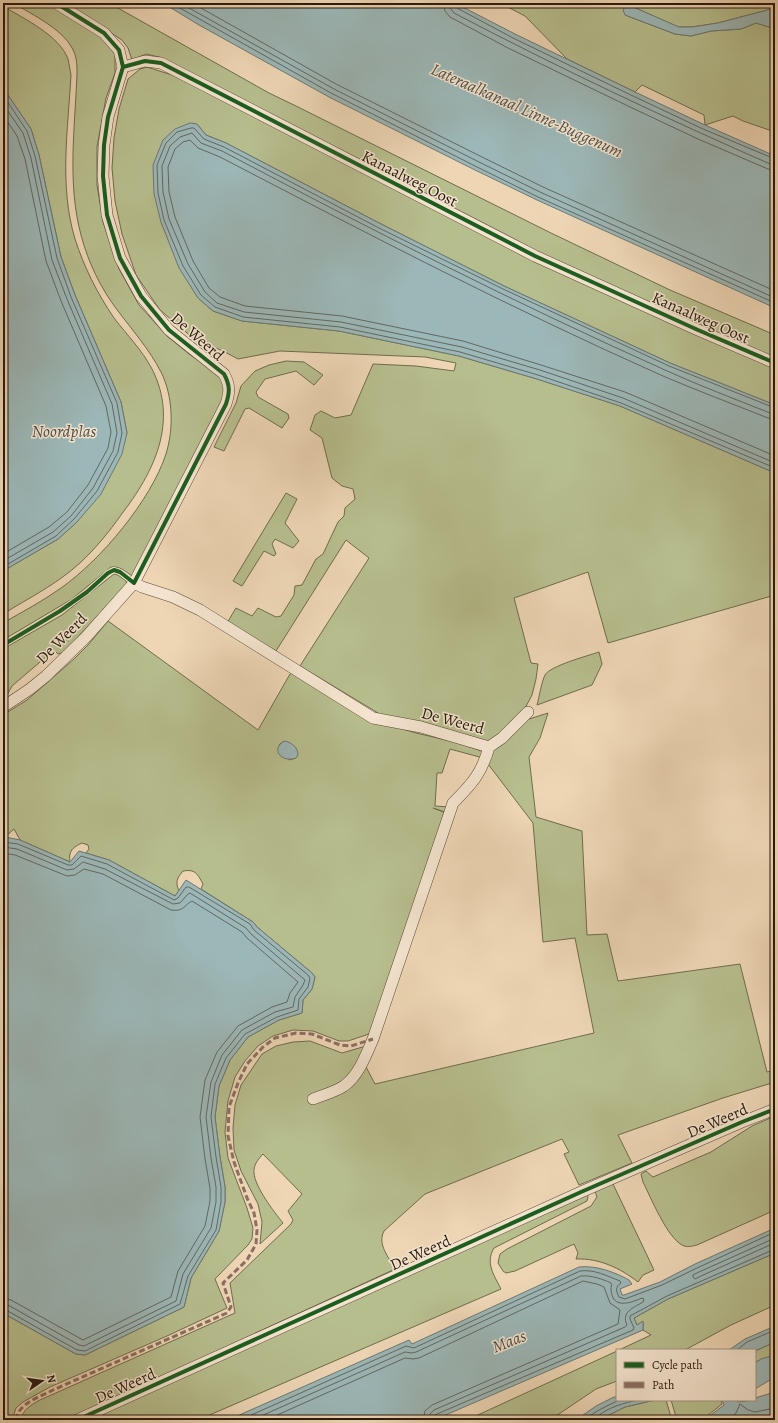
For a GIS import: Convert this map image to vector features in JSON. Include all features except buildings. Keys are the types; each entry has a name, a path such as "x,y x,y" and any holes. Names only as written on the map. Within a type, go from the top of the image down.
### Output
{"street":[{"path":"56,3 104,33 119,50 123,67"},
{"name":"Kanaalweg Oost","path":"123,67 145,61 161,63 535,256 698,330 775,363"},
{"name":"De Weerd","path":"3,707 46,676 86,637 134,583 226,404 230,393 229,385 224,374 170,330 141,296 120,258 107,215 102,176 108,117 123,67"},
{"name":"De Weerd","path":"134,583 173,597 200,610 373,718 421,727 489,747 484,764 469,787 453,803 375,1031 363,1061 354,1075 344,1085 332,1092 313,1099"},
{"path":"489,747 502,738 528,712"},
{"name":"De Weerd","path":"77,1420 581,1192 775,1109"}],"green space":[{"path":"13,3 47,3 103,38 115,52 115,73 106,98 97,147 97,185 103,222 119,269 139,305 167,336 189,354 218,374 224,384 224,397 132,576 120,568 111,567 72,599 3,640 3,623 61,588 92,562 123,528 137,509 159,472 169,444 171,423 168,391 161,372 146,348 106,294 91,265 81,235 74,195 73,175 77,74 77,63 74,52 70,44 56,30"},
{"path":"65,3 109,3 269,93 551,233 670,290 775,335 775,360 596,281 176,68 159,57 146,54 132,60 128,48 122,40"},
{"path":"500,3 775,3 775,8 718,23 692,27 678,27 631,6 625,15 675,34 691,36 711,31 741,29 756,23 769,27 775,27 775,132 733,116 705,125 704,115 642,85 635,92 567,59 525,16"},
{"path":"3,6 49,35 57,42 68,59 71,75 66,178 67,199 75,239 87,270 102,299 114,318 139,349 152,369 160,389 163,408 163,427 159,446 144,482 102,540 80,563 62,578 3,614 3,571 58,539 77,522 127,433 121,402 75,295 61,257 39,155 31,129 3,88"},
{"path":"147,67 172,75 190,83 775,367 775,405 670,363 504,286 226,143 206,135 197,124 161,222 180,268 198,298 213,311 242,321 339,331 459,356 620,406 775,473 775,595 608,643 588,572 514,598 531,663 538,664 536,679 532,695 523,712 497,739 484,742 383,716 300,666 369,558 346,540 276,651 227,623 236,608 252,616 258,608 276,617 281,616 294,595 295,586 302,585 316,559 323,554 338,522 344,516 345,508 355,499 353,489 342,486 332,478 322,438 310,430 315,415 321,411 335,418 351,415 373,364 416,366 454,371 456,363 425,357 280,351 238,359 194,339 160,310 136,275 122,234 115,201 112,168 114,138 119,109 128,79 140,69"},
{"path":"286,361 304,362 323,375 314,385 296,371 265,379 256,392 258,397 288,414 289,418 282,428 249,408 245,409 224,451 214,447 236,403 241,386 255,371 269,365"},
{"path":"286,493 297,499 285,523 299,541 293,548 275,539 272,544 276,554 274,556 264,551 242,586 233,581"},
{"path":"114,574 126,581 127,584 64,652 58,654 54,650 12,686 6,697 3,690 3,649 62,615"},
{"path":"108,621 258,730 290,674 293,673 372,720 416,733 459,743 484,752 483,758 450,749 442,773 437,773 435,806 450,807 448,813 433,808 446,813 372,1033 348,1041 339,1041 313,1031 293,1030 273,1036 258,1046 245,1061 235,1077 228,1101 225,1132 228,1158 253,1228 252,1239 248,1245 215,1279 227,1308 50,1387 23,1402 16,1408 12,1420 3,1420 3,1313 76,1354 85,1355 184,1307 191,1278 219,1231 225,1202 225,1187 215,1117 219,1086 230,1060 248,1037 279,1020 302,1013 303,1000 312,989 315,977 253,922 201,889 203,884 193,871 183,871 178,878 177,883 179,891 175,896 109,860 86,853 89,849 88,845 82,843 76,846 71,852 70,862 20,840 14,829 3,838 3,715 27,700 88,645","holes":["282,742 287,742 296,748 296,758 289,760 279,745"]},
{"path":"599,652 602,664 592,685 537,705 544,677 548,672 569,662"},
{"path":"548,713 540,738 529,757 536,817 582,831 587,935 607,934 618,981 740,964 767,1072 775,1070 775,1082 723,1098 618,1135 632,1163 579,1185 564,1154 569,1152 562,1139 425,1194 384,1231 382,1236 383,1246 395,1269 67,1420 21,1420 25,1410 40,1400 235,1313 230,1283 291,1224 293,1220 288,1211 302,1194 263,1154 255,1165 255,1179 266,1199 283,1223 260,1244 262,1222 258,1204 241,1171 234,1150 233,1128 235,1105 241,1085 262,1054 276,1046 293,1042 310,1041 342,1053 366,1046 366,1067 375,1084 594,1033 575,938 543,942 533,823 488,764 494,748 526,720"},
{"path":"775,1116 775,1210 697,1245 688,1247 676,1241 665,1226 655,1207 643,1182 641,1174 646,1171 653,1177 711,1152 752,1126"},
{"path":"611,1183 613,1184 654,1270 643,1275 638,1282 617,1268 601,1262 576,1259 578,1253 574,1244 515,1271 506,1273 503,1271 498,1263 500,1254 591,1206 597,1197 594,1189"},
{"path":"587,1192 587,1201 494,1248 491,1253 490,1264 493,1274 501,1289 198,1420 87,1420"},
{"path":"775,1253 775,1305 731,1325 687,1349 621,1349 651,1335 643,1330 643,1322 637,1325 634,1318 668,1299"},
{"path":"775,1342 775,1355 756,1362 756,1351"},
{"path":"616,1351 616,1381 596,1389 550,1420 467,1420"},
{"path":"651,1401 666,1401 672,1420 599,1420 625,1407"},
{"path":"671,1401 721,1401 722,1404 707,1416 677,1420"}],"water":[{"name":"Lateraalkanaal Linne-Buggenum","path":"163,3 455,3 635,92 775,156 775,308 537,200 475,170 329,97 199,25"},
{"path":"631,6 679,27 692,27 718,23 775,8 775,27 769,27 756,23 741,29 711,31 691,36 675,34 625,15 623,10 625,7"},
{"name":"Noordplas","path":"3,88 31,129 39,155 61,257 75,295 121,402 127,433 122,454 101,494 77,522 58,539 3,571"},
{"path":"190,123 197,124 206,135 226,143 504,286 670,363 775,405 775,473 620,406 459,356 339,331 242,321 213,311 198,298 179,268 161,222 154,194 153,165 163,140 175,129"},
{"path":"284,741 289,742 295,747 298,752 296,758 286,759 280,755 278,748"},
{"path":"5,837 20,840 70,862 79,851 109,860 175,896 186,880 253,922 315,977 312,989 303,1000 302,1013 279,1020 248,1037 230,1060 219,1086 215,1117 225,1187 225,1202 219,1231 191,1278 184,1307 85,1355 76,1354 3,1313 3,838"},
{"name":"Maas","path":"775,1228 775,1253 668,1299 634,1318 637,1325 643,1321 643,1330 434,1420 228,1420 409,1340 412,1344 579,1267 592,1267 605,1270 618,1274 629,1280 632,1284 620,1289 622,1295 624,1295 660,1282 695,1264"},
{"path":"775,1326 775,1342 756,1351 756,1349 730,1349 745,1339"},
{"path":"775,1355 775,1377 756,1388 756,1362 761,1359"},
{"path":"775,1392 775,1420 703,1420 704,1417 707,1418 724,1405 722,1401 756,1401 756,1398"},
{"path":"614,1397 616,1397 616,1401 651,1401 625,1407 599,1420 576,1420 596,1406"}],"marked path":[{"path":"16,1420 21,1409 30,1401 227,1313 231,1307 223,1283 247,1260 256,1244 257,1230 254,1213 234,1162 228,1136 229,1107 247,1064 263,1047 275,1038 296,1033 312,1034 340,1045 351,1046 373,1039"}],"cycle path":[{"path":"3,645 60,611 87,592 108,573 114,570 120,572 134,583 226,404 229,392 224,374 169,330 141,296 120,258 107,215 103,176 104,145 108,117 123,67 119,50 104,33 56,3"},
{"path":"123,67 145,61 161,63 535,256 698,330 775,363"},
{"path":"77,1420 581,1192 775,1109"}]}
